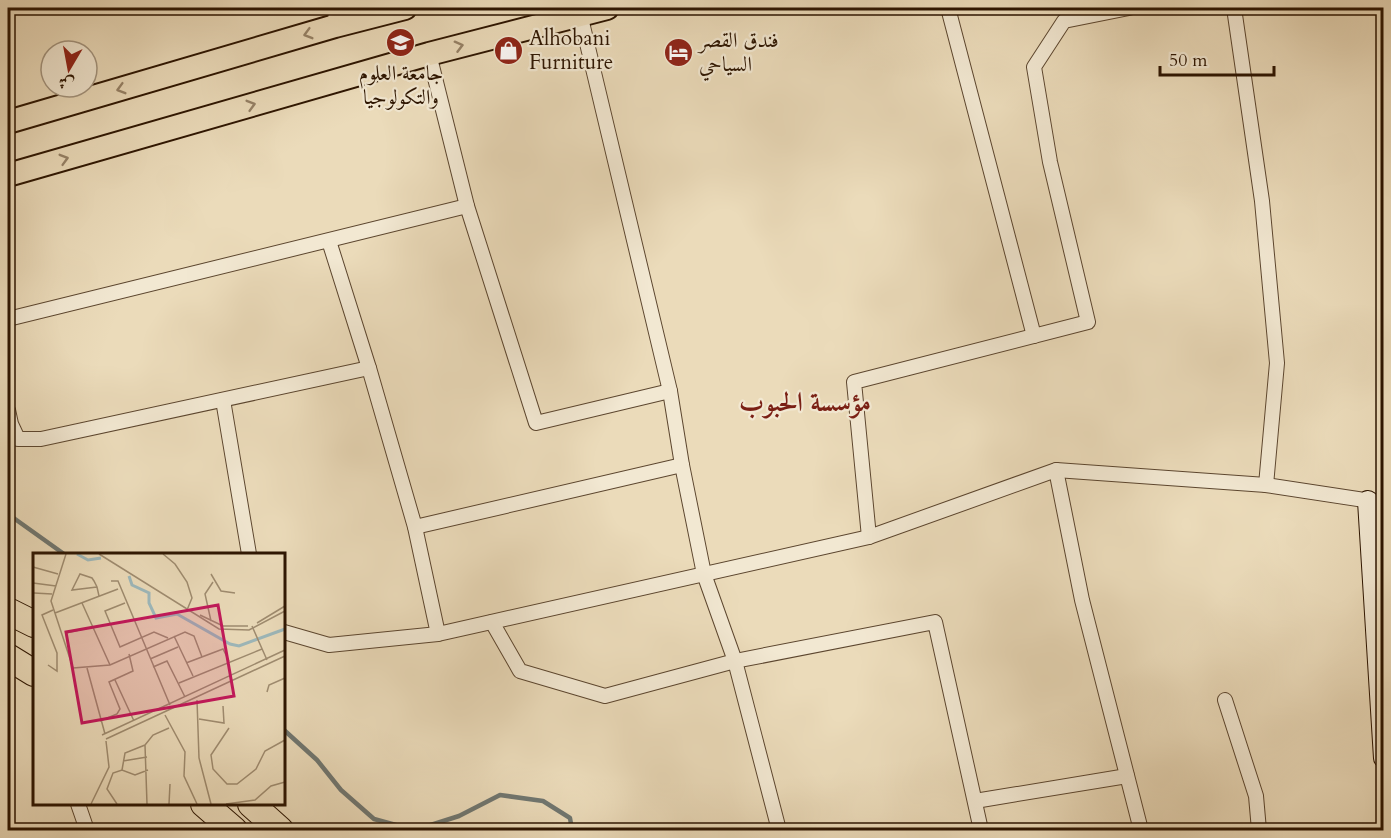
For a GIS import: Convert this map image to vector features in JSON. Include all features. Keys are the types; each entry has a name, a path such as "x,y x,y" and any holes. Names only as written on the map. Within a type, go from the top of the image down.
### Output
{"highway":[{"path":"8,612 33,624"},
{"path":"8,657 33,672"},
{"path":"205,805 234,831"},
{"path":"252,805 280,831"}],"main road":[{"path":"8,122 335,17 405,8"},
{"path":"8,175 429,54 607,8"},
{"path":"1376,502 1383,758"}],"street":[{"path":"948,8 1034,336"},
{"path":"869,537 854,382 1088,322 1050,162 1034,67 1064,21 1129,8"},
{"path":"1234,8 1262,201 1277,363 1266,485"},
{"path":"580,14 670,391 704,574 735,661 779,831"},
{"path":"429,54 467,206 536,423 670,391"},
{"path":"8,319 467,206"},
{"path":"329,241 415,527 438,634"},
{"path":"8,410 11,424 18,438 41,439 369,368"},
{"path":"223,400 249,553"},
{"path":"415,527 682,465"},
{"path":"1056,470 1082,600 1141,831"},
{"path":"285,632 329,645 438,634 869,537 1056,470 1266,485 1376,502"},
{"path":"492,622 520,671 605,696 735,661 935,622 981,831"},
{"path":"1225,700 1256,796 1259,831"},
{"path":"975,801 1127,776"},
{"path":"78,805 87,831"}],"waterway":[{"path":"8,514 63,553"},
{"path":"285,731 317,760 341,790 374,819 414,830"},
{"path":"415,830 459,816 500,795 543,801 570,818 572,830"}],"place":[{"name":"جامعة العلوم والتكولوجيا","path":"401,42"},
{"name":"Alhobani Furniture","path":"508,50"},
{"name":"فندق القصر السياحي","path":"678,52"}],"district":[{"name":"مؤسسة الحبوب","path":"805,402"}]}
